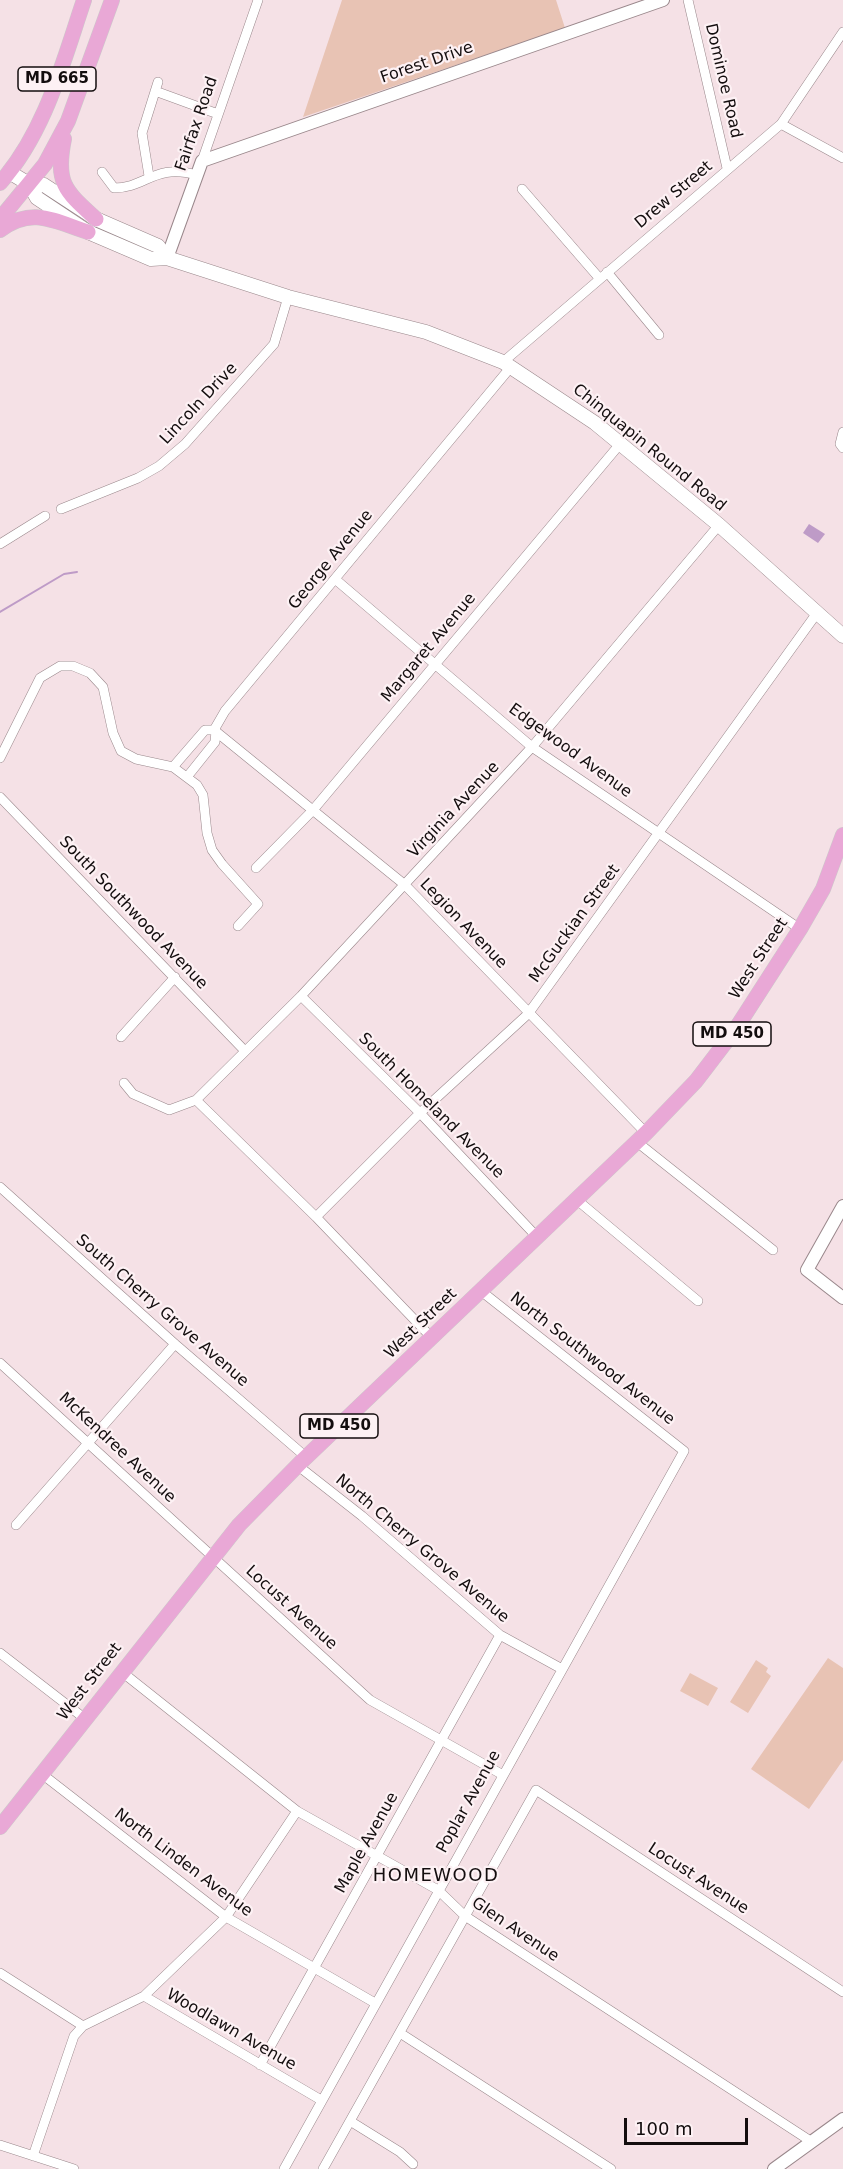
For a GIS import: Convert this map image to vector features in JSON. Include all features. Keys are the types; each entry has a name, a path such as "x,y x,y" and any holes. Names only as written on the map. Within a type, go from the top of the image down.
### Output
{"main road":[{"name":"MD 665","path":"5,178 44,112 84,0"},
{"name":"MD 665","path":"0,219 45,164 68,122 112,0"},
{"path":"68,122 61,157 63,185 92,226"},
{"name":"Chinquapin Round Road","path":"5,178 28,184 44,185 92,226 159,246 167,258 288,297 426,332 507,365 558,396 620,444 719,525 843,636"},
{"path":"0,230 19,218 29,216 92,226"},
{"name":"West Street","path":"0,1827 212,1557 302,1461 642,1138 696,1082 735,1030 801,929 823,889 843,835"}],"street":[{"name":"Fairfax Road","path":"167,258 258,0"},
{"name":"Forest Drive","path":"202,161 663,0"},
{"name":"Dominoe Road","path":"688,0 727,168"},
{"name":"Drew Street","path":"507,365 604,275 781,124 843,32"},
{"path":"149,176 142,133 157,87 218,114"},
{"path":"781,124 843,158"},
{"path":"102,172 114,188 149,176 181,171 197,175"},
{"path":"522,189 659,335"},
{"name":"Lincoln Drive","path":"61,509 138,478 159,466 185,444 273,344 288,297"},
{"name":"George Avenue","path":"173,767 205,730 215,731 225,711 336,579 507,365"},
{"path":"843,432 840,444 843,448"},
{"name":"Margaret Avenue","path":"256,868 313,810 620,444"},
{"path":"0,544 45,516"},
{"name":"Virginia Avenue","path":"195,1100 301,996 532,747 719,525"},
{"name":"Edgewood Avenue","path":"336,579 532,747 801,929"},
{"name":"McGuckian Street","path":"316,1217 420,1113 528,1014 817,612"},
{"path":"0,758 40,678 60,666 82,669 97,678 103,687 112,733 121,751 136,759 173,767 197,785 203,795 207,832 212,850 258,904 238,926"},
{"path":"187,777 215,742 215,731"},
{"name":"Legion Avenue","path":"215,731 405,885 642,1138 773,1250"},
{"name":"South Southwood Avenue","path":"0,797 244,1050"},
{"path":"121,1037 175,977"},
{"name":"South Homeland Avenue","path":"301,996 420,1113 538,1238"},
{"path":"124,1083 133,1094 169,1110 195,1100 316,1217 432,1338"},
{"name":"South Cherry Grove Avenue","path":"0,1186 302,1461"},
{"path":"577,1200 698,1301"},
{"path":"843,1206 807,1269 843,1298"},
{"name":"North Southwood Avenue","path":"481,1291 684,1451"},
{"path":"16,1525 175,1344"},
{"name":"McKendree Avenue","path":"0,1363 212,1557"},
{"name":"Poplar Avenue","path":"284,2169 684,1451"},
{"name":"North Cherry Grove Avenue","path":"302,1461 500,1635 562,1669"},
{"name":"Locust Avenue","path":"212,1557 370,1700 503,1775"},
{"name":"Maple Avenue","path":"260,2065 500,1635"},
{"path":"0,1653 84,1718"},
{"name":"Glen Avenue","path":"122,1672 297,1810 438,1890 465,1916 812,2142"},
{"name":"North Linden Avenue","path":"42,1774 226,1917 375,2003"},
{"name":"Locust Avenue","path":"465,1916 536,1790 843,1992"},
{"path":"144,1996 226,1917 297,1810"},
{"path":"323,2169 465,1916"},
{"path":"0,1973 83,2026 74,2036 33,2156"},
{"name":"Woodlawn Avenue","path":"83,2026 144,1996 321,2100"},
{"path":"400,2033 611,2169"},
{"path":"774,2169 843,2119"},
{"path":"350,2121 400,2152 413,2164"},
{"path":"0,2145 74,2169"}],"shaded area":[{"path":"342,0 556,0 565,28 303,117"},
{"path":"809,524 825,534 818,543 803,533"},
{"path":"828,1658 843,1668 843,1760 809,1809 751,1769"},
{"path":"756,1660 768,1668 766,1672 771,1676 748,1713 730,1702"},
{"path":"690,1673 718,1688 708,1706 680,1691"}],"waterway":[{"path":"0,612 64,574 77,572"}],"district":[{"name":"HOMEWOOD","path":"436,1876"}]}
